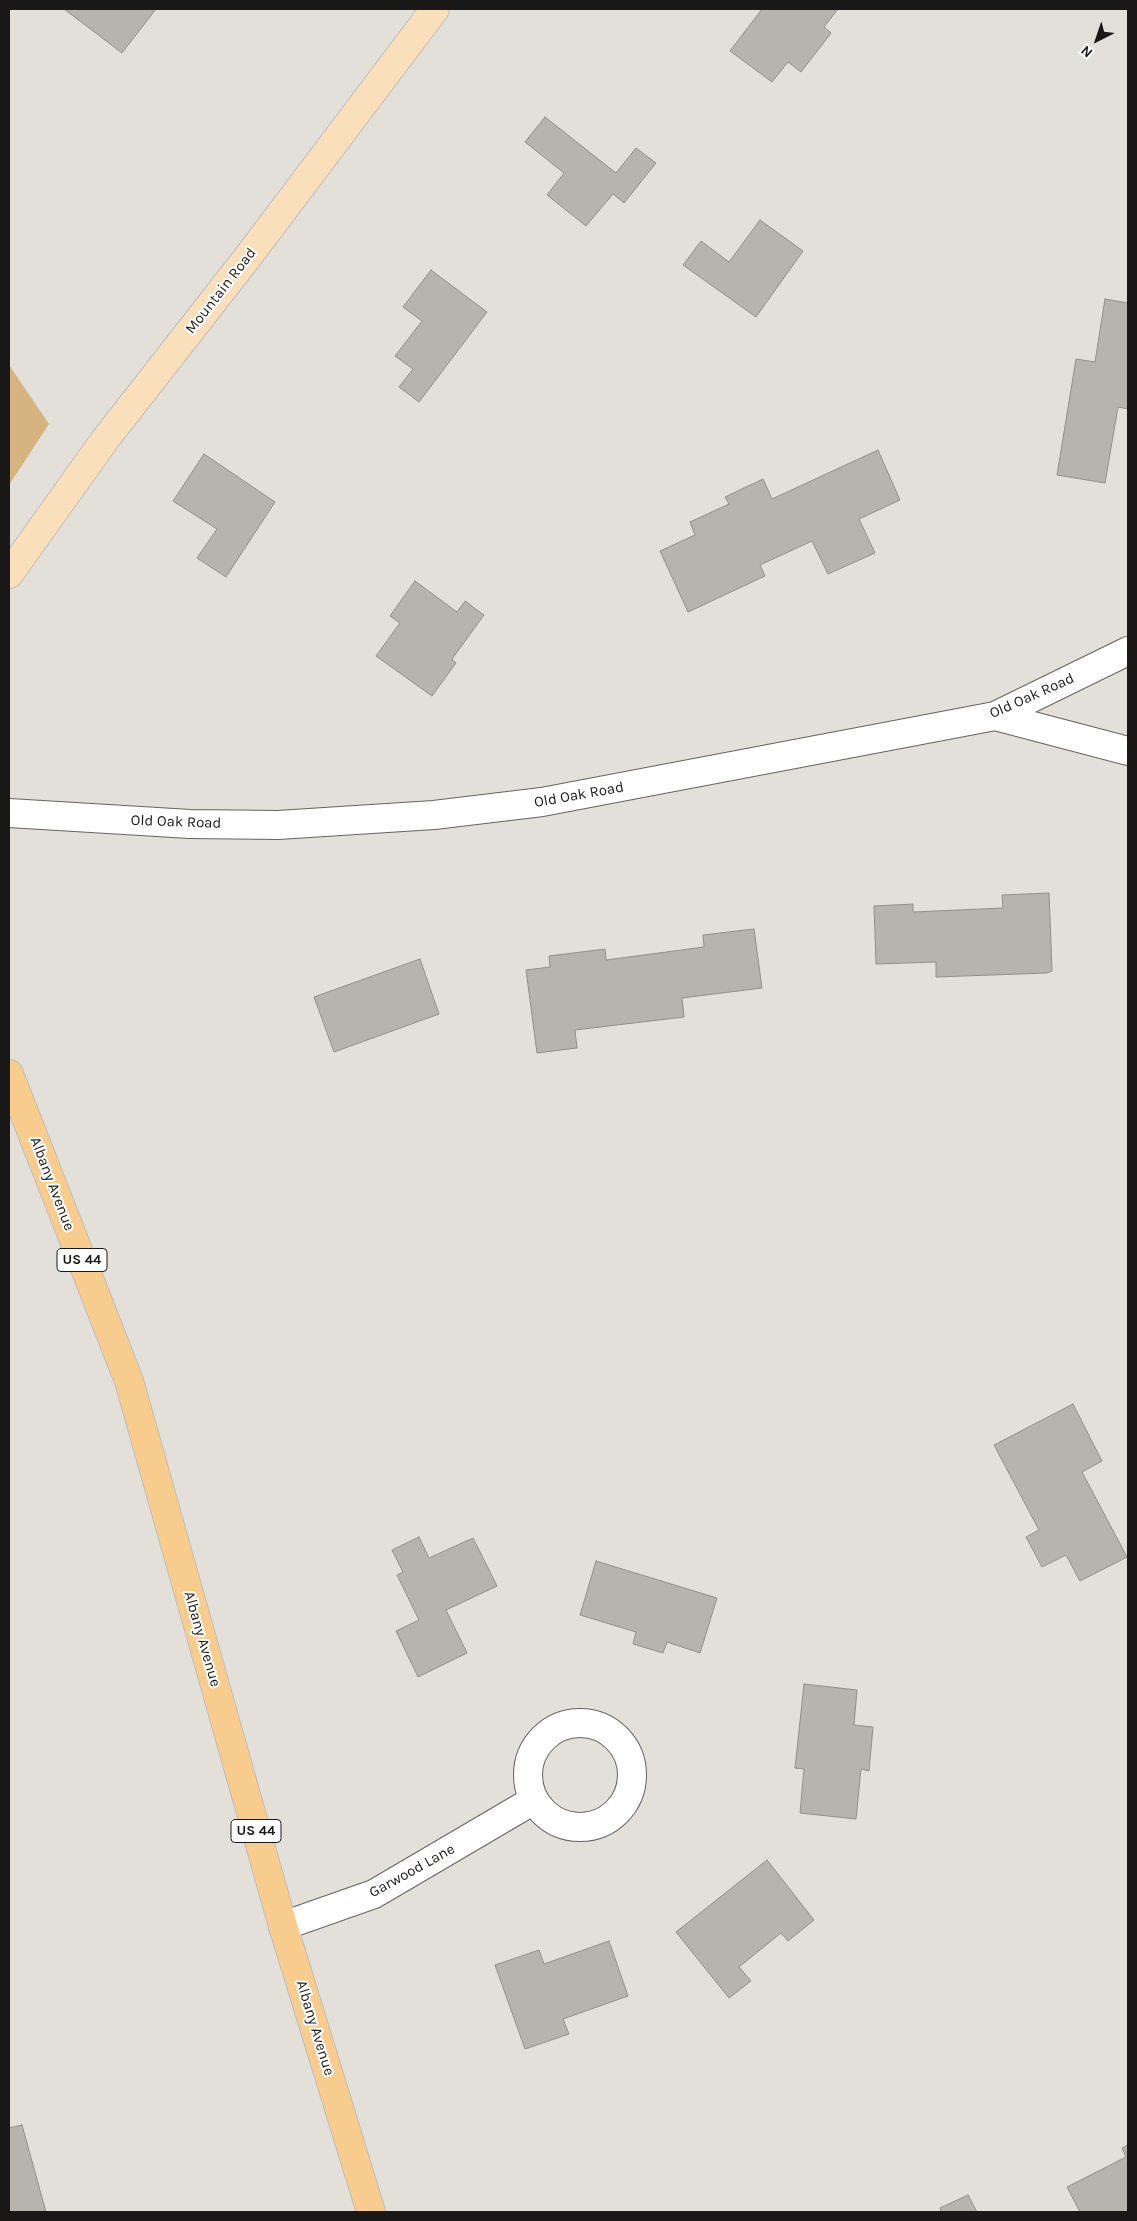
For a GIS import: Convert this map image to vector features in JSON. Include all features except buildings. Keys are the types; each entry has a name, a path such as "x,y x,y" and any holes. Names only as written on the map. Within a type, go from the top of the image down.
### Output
{"highway":[{"name":"Albany Avenue","path":"9,1074 129,1381 283,1926 371,2212"}],"main road":[{"name":"Mountain Road","path":"9,574 104,441 247,258 435,9"}],"street":[{"name":"Old Oak Road","path":"9,813 190,824 278,825 424,816 542,802 995,716 1128,651"},
{"path":"995,716 1128,751"},
{"name":"Garwood Lane","path":"283,1926 374,1894 534,1800"}],"shaded area":[{"path":"9,365 49,424 9,485"}]}
